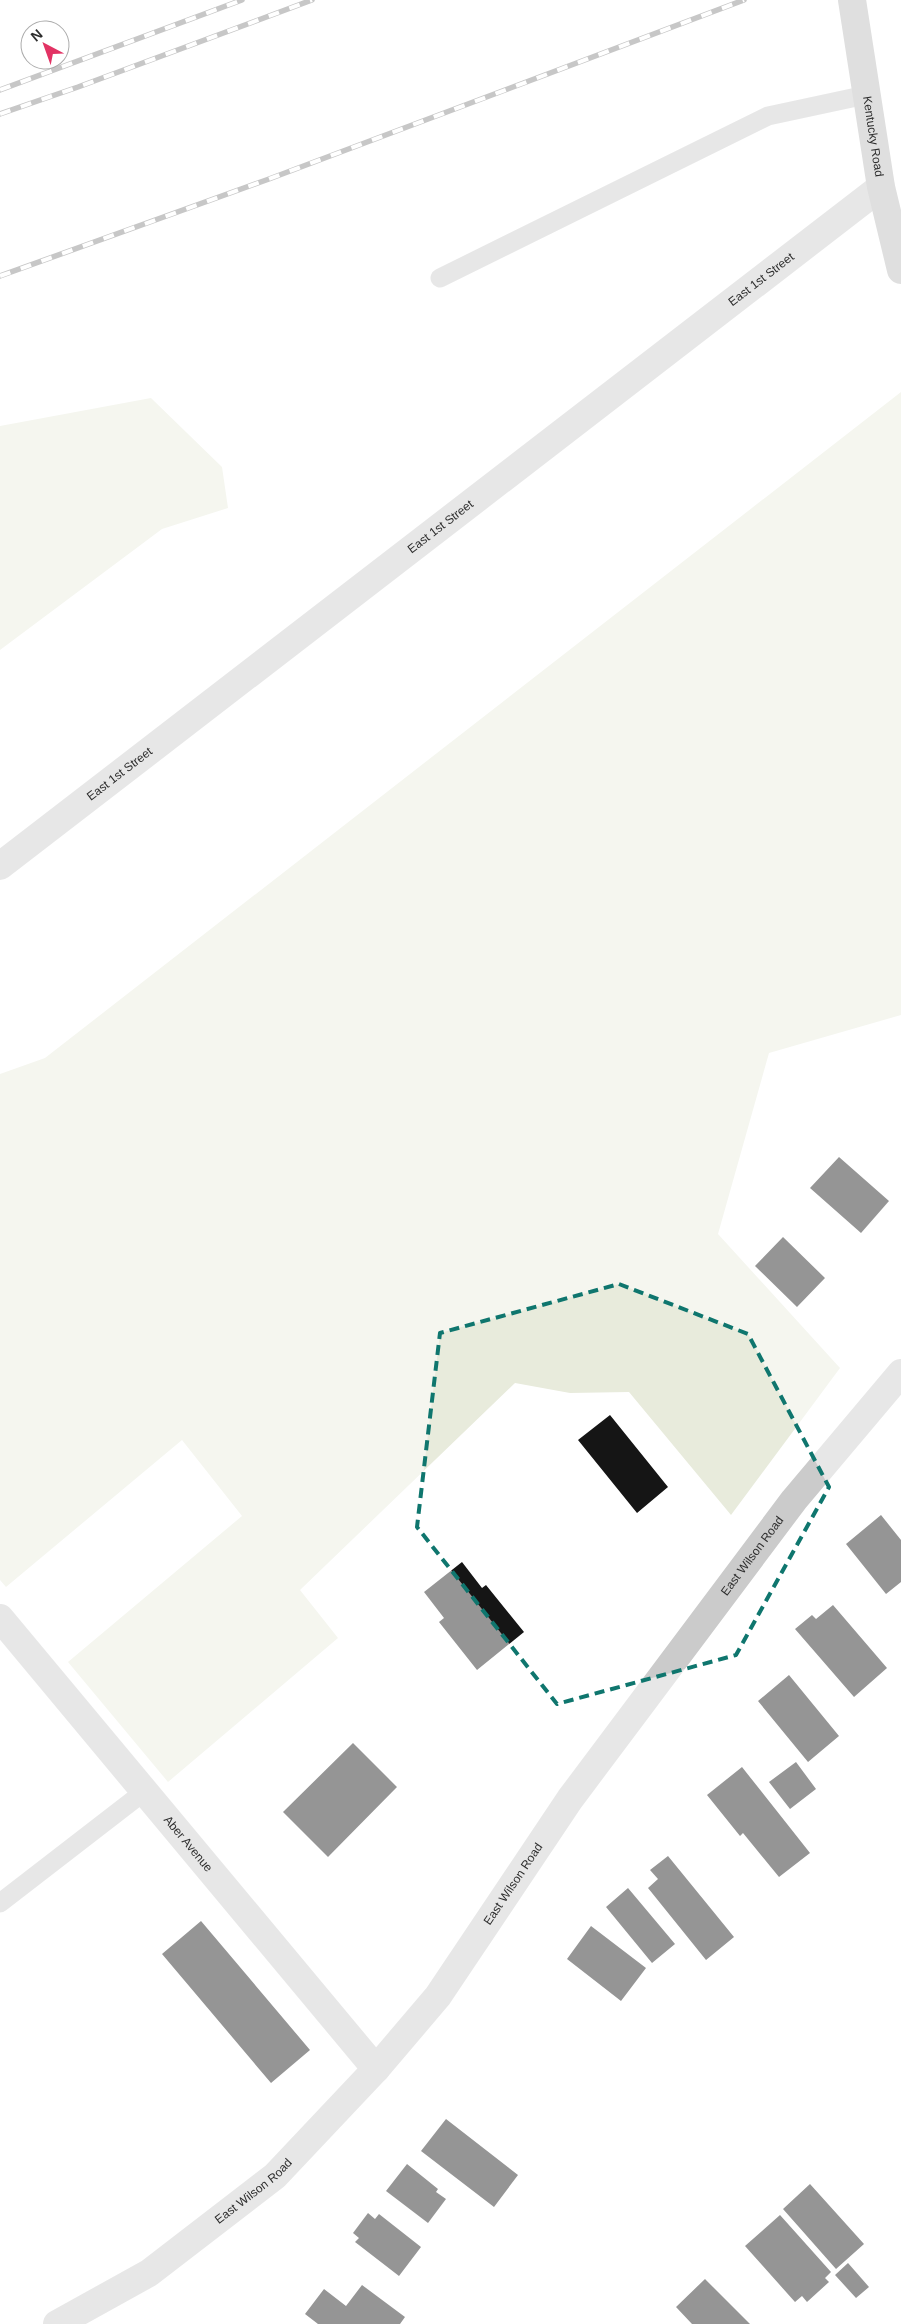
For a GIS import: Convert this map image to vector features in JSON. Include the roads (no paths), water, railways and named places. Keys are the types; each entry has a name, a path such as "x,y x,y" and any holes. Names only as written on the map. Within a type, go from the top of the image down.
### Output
{"street":[{"name":"Kentucky Road","path":"852,0 881,187 901,270"},
{"name":"East 1st Street","path":"0,866 881,187"},
{"name":"East Wilson Road","path":"57,2324 149,2273 275,2176 376,2069 438,1996 570,1799 794,1500 901,1373"},
{"name":"Aber Avenue","path":"0,1618 376,2069"}],"lane":[{"path":"440,278 768,116 866,95"},
{"path":"0,1903 145,1791"}],"railway":[{"path":"0,90 242,0"},
{"path":"0,114 312,0"},
{"path":"0,276 269,179 744,0"}]}
